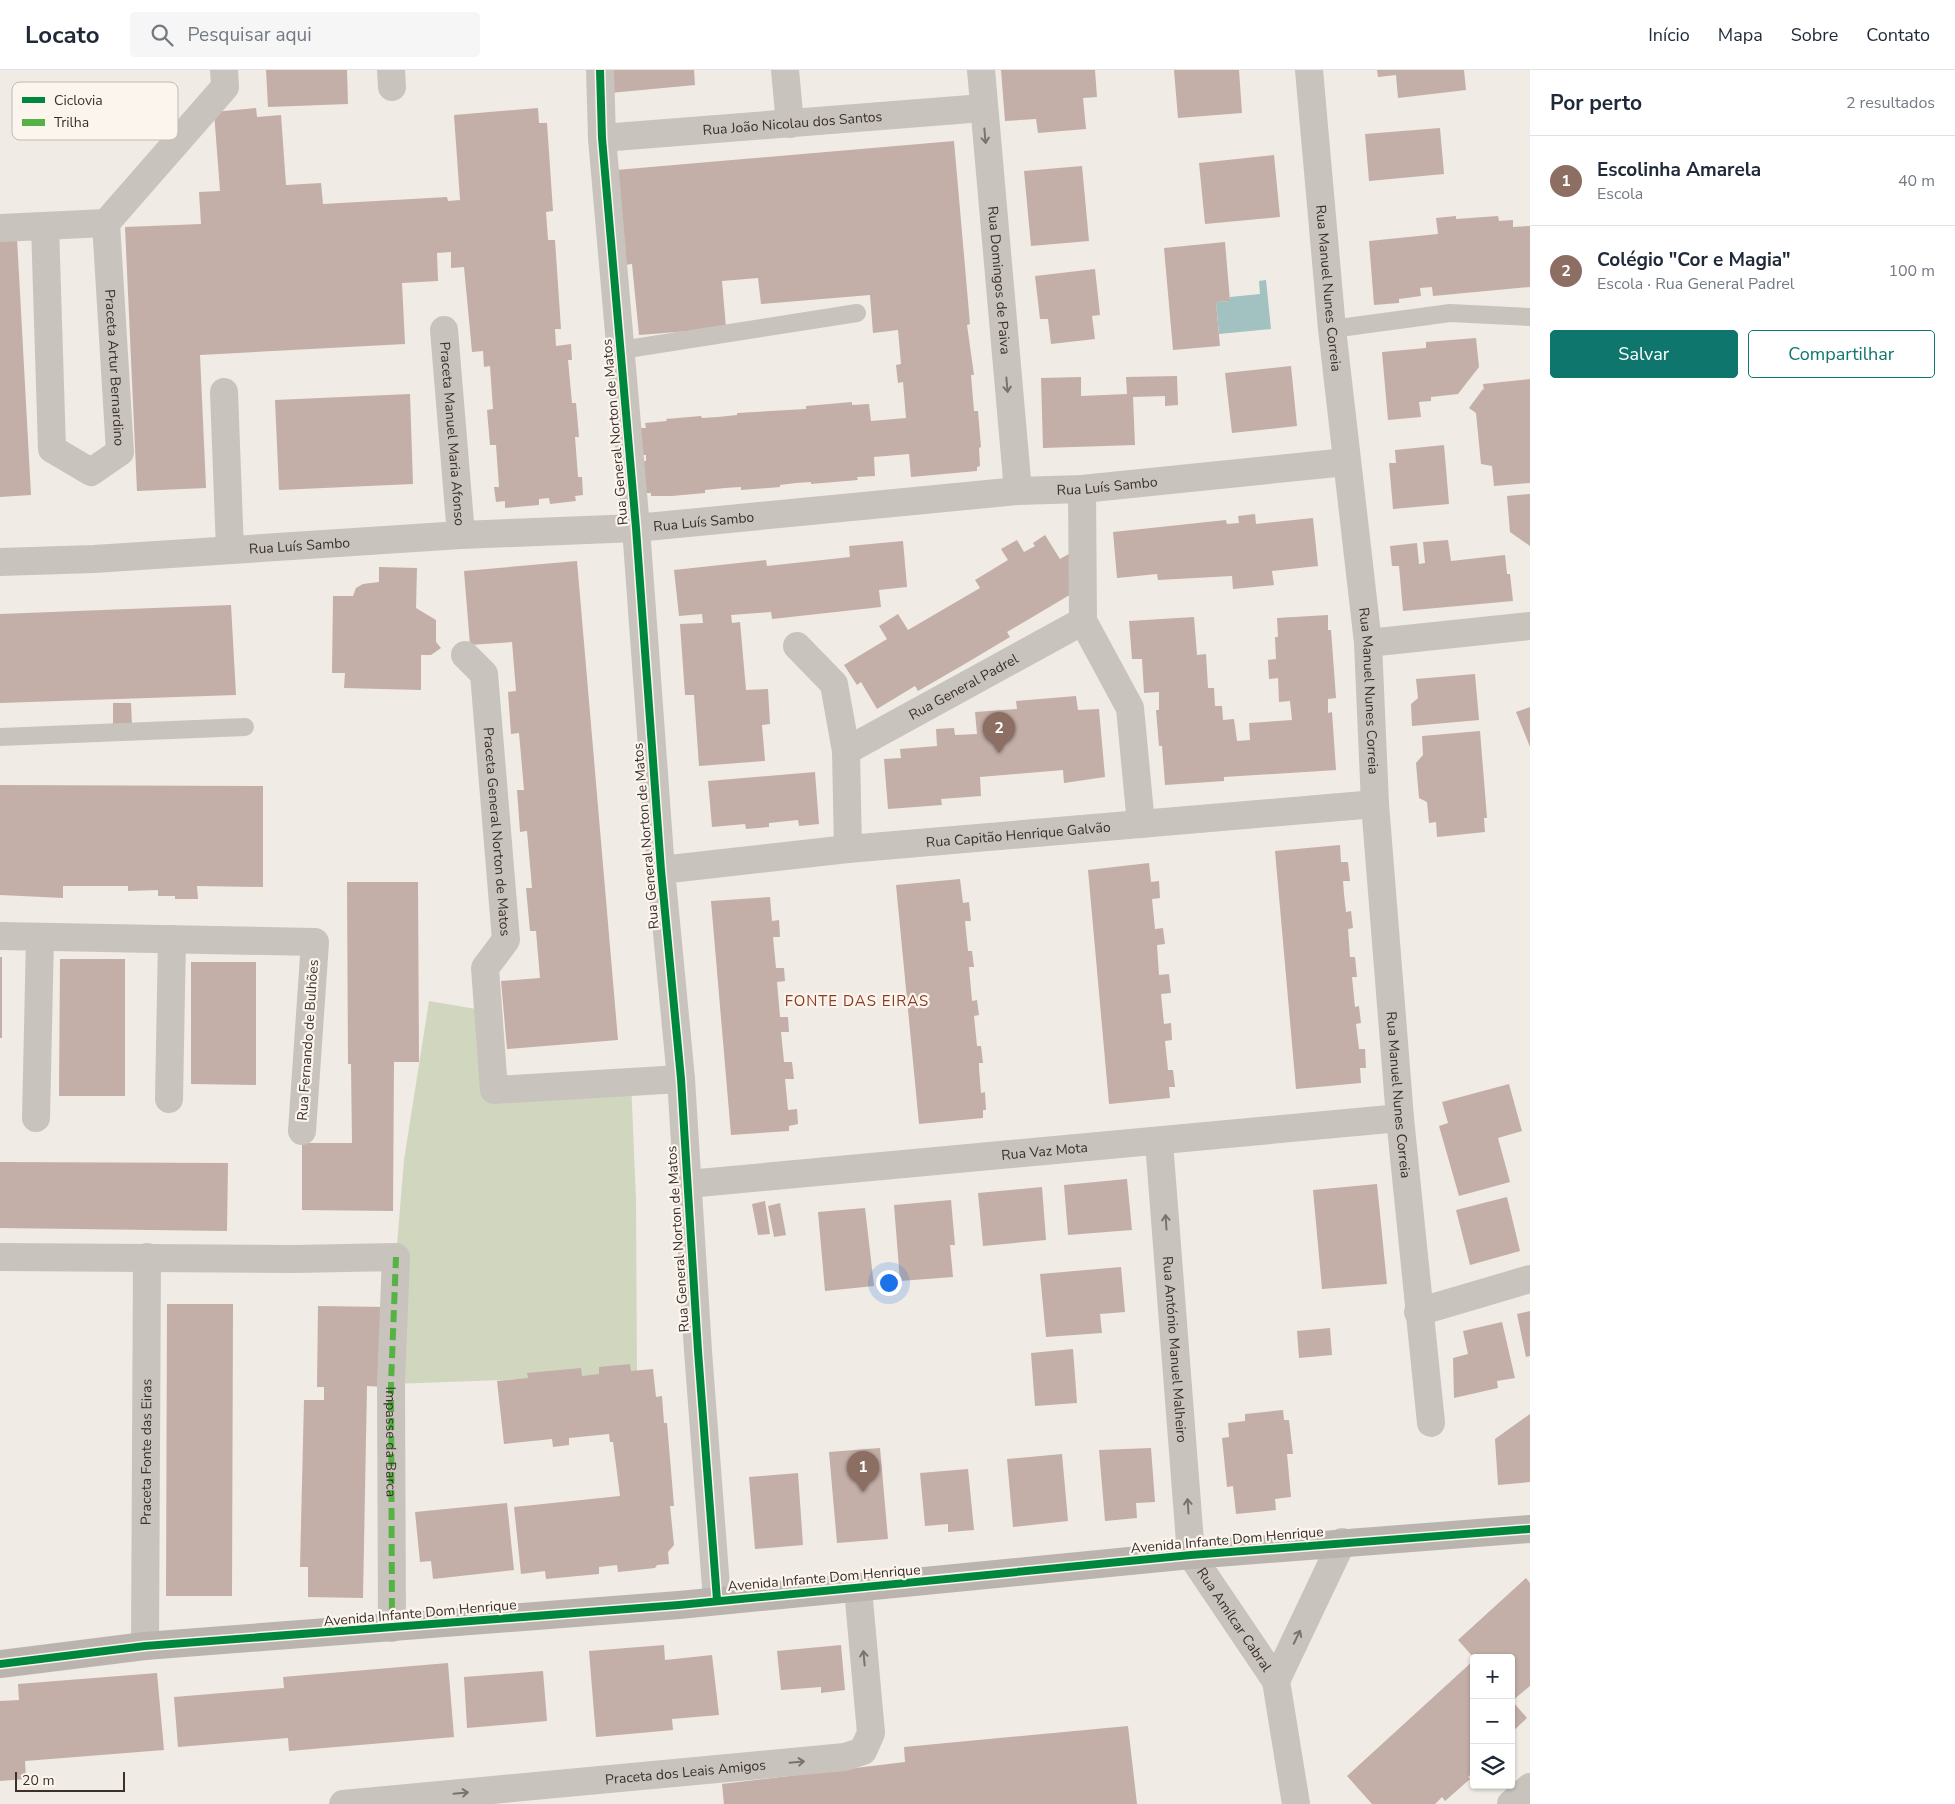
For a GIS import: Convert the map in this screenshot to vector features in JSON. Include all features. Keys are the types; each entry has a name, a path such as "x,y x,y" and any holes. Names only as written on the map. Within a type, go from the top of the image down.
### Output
{"street":[{"name":"Rua General Norton de Matos","path":"600,70 602,138 636,528 661,870 681,1079 698,1351 717,1600"},
{"path":"785,70 790,124"},
{"name":"Rua Domingos de Paiva","path":"981,70 1018,492"},
{"name":"Rua Manuel Nunes Correia","path":"1309,70 1332,329 1368,643 1375,804 1400,1118 1418,1312 1431,1423"},
{"path":"178,135 225,78"},
{"name":"Rua João Nicolau dos Santos","path":"602,138 983,108"},
{"path":"0,228 106,222 174,140"},
{"name":"Praceta Artur Bernardino","path":"45,226 52,449 91,472 120,452 106,222"},
{"name":"Praceta Manuel Maria Afonso","path":"444,330 461,535"},
{"path":"224,392 230,550"},
{"name":"Rua Luís Sambo","path":"0,562 461,535 636,528 1018,492 1082,489 1346,462"},
{"path":"1082,489 1083,621 1130,708 1141,824"},
{"name":"Rua General Padrel","path":"846,751 1083,621"},
{"path":"1368,643 1530,626"},
{"path":"797,646 834,684 846,751 848,849"},
{"name":"Praceta General Norton de Matos","path":"465,656 484,674 506,940 485,968 494,1090 681,1079"},
{"name":"Rua Capitão Henrique Galvão","path":"661,870 848,849 1375,804"},
{"name":"Rua Fernando de Bulhões","path":"0,936 314,942 302,1130"},
{"path":"36,1118 40,937"},
{"path":"169,1100 172,939"},
{"name":"Rua Vaz Mota","path":"688,1184 1160,1142 1400,1118"},
{"name":"Rua António Manuel Malheiro","path":"1160,1142 1192,1555"},
{"path":"0,1257 147,1257"},
{"name":"Impasse da Barca","path":"147,1257 396,1257 391,1384 392,1628"},
{"name":"Praceta Fonte das Eiras","path":"145,1646 147,1257"},
{"path":"1418,1312 1530,1279"},
{"name":"Avenida Infante Dom Henrique","path":"0,1664 145,1646 679,1605 1192,1555 1530,1528"},
{"path":"1276,1681 1342,1542"},
{"name":"Rua Amílcar Cabral","path":"1192,1555 1276,1681 1296,1804"},
{"name":"Praceta dos Leais Amigos","path":"343,1804 845,1758 863,1751 871,1733 858,1589"},
{"path":"1511,1804 1530,1787"}],"lane":[{"path":"621,350 857,313"},
{"path":"1332,329 1450,313 1530,317"},
{"path":"0,737 245,728"}],"green space":[{"path":"429,1001 476,1009 494,1090 631,1081 636,1200 637,1375 391,1384 396,1257 404,1160"}],"water":[{"path":"1266,280 1271,329 1219,334 1216,302 1230,301 1230,297 1260,294 1259,281"}],"building":[{"path":"266,70 347,70 348,104 268,107"},
{"path":"608,70 694,70 695,85 610,93"},
{"path":"1001,70 1095,70 1097,97 1083,98 1086,129 1038,133 1036,119 1005,121"},
{"path":"1174,70 1239,70 1242,113 1178,118"},
{"path":"1377,70 1464,70 1466,90 1398,98 1396,75 1378,77"},
{"path":"256,108 257,117 281,115 286,185 321,183 323,204 447,197 448,201 460,200 454,115 538,108 539,123 547,123 553,211 546,212 548,240 555,240 561,329 555,329 556,346 571,344 572,360 568,360 572,403 576,403 579,437 575,437 578,477 582,477 583,495 575,496 576,501 550,504 549,498 539,499 539,505 505,508 505,501 496,502 494,487 499,487 496,445 490,445 487,410 493,409 490,366 484,367 483,351 472,352 464,267 451,268 451,252 437,253 438,281 402,283 405,344 200,355 206,488 137,491 125,227 201,224 199,192 220,191 214,112"},
{"path":"1440,128 1444,174 1369,181 1365,134"},
{"path":"954,141 970,324 967,325 974,375 971,375 974,411 978,411 981,447 979,448 980,466 977,467 977,471 911,477 909,454 874,457 875,476 857,477 858,480 811,484 811,482 796,483 780,485 780,487 741,490 741,487 725,488 705,490 705,493 672,496 651,496 651,493 646,493 643,461 646,461 646,455 642,455 640,428 646,428 645,423 667,421 666,419 701,416 702,418 718,417 737,415 737,413 806,409 806,406 852,402 852,405 869,404 871,421 906,418 903,382 898,383 896,365 901,364 898,330 873,333 870,295 761,304 758,278 722,281 726,328 639,335 632,264 625,265 616,170"},
{"path":"1274,155 1280,217 1205,224 1199,163"},
{"path":"1082,166 1089,241 1031,246 1024,171"},
{"path":"1456,216 1456,219 1498,216 1499,221 1513,220 1513,227 1530,226 1530,287 1433,296 1432,287 1420,288 1421,296 1399,299 1399,303 1374,305 1369,241 1438,234 1436,218"},
{"path":"17,238 31,495 0,497 0,240"},
{"path":"1225,242 1230,301 1216,302 1220,346 1173,350 1164,248"},
{"path":"1095,269 1100,315 1092,316 1095,339 1051,344 1048,319 1040,319 1035,276"},
{"path":"1476,338 1479,367 1458,394 1431,397 1431,401 1419,402 1421,417 1388,420 1382,352 1426,348 1426,342"},
{"path":"1291,366 1297,426 1232,433 1225,373"},
{"path":"1177,376 1178,405 1165,406 1165,396 1133,397 1135,445 1043,448 1041,378 1081,377 1081,396 1127,394 1126,377"},
{"path":"1530,379 1530,483 1494,486 1492,466 1481,464 1476,413 1469,408 1484,390 1483,384"},
{"path":"410,394 413,484 279,490 275,400"},
{"path":"1444,445 1449,504 1393,509 1389,463 1396,463 1395,450"},
{"path":"1530,494 1530,546 1510,532 1507,496"},
{"path":"1255,514 1256,524 1313,518 1318,566 1272,571 1274,585 1233,589 1232,576 1158,580 1157,574 1117,578 1113,532 1226,520 1227,524 1239,523 1238,516"},
{"path":"1045,535 1060,559 1074,551 1078,590 1007,632 1010,637 963,665 918,691 915,686 877,709 861,682 857,685 844,665 887,639 879,626 898,614 908,630 980,588 975,580 1008,560 1001,549 1017,540 1024,552 1035,546 1033,543"},
{"path":"1448,540 1451,561 1505,555 1507,574 1510,574 1513,601 1403,611 1399,566 1392,566 1390,546 1417,543 1419,564 1425,563 1423,542"},
{"path":"903,541 907,587 879,590 881,607 772,619 771,612 731,615 732,623 740,622 746,690 768,689 770,724 762,725 765,761 699,766 694,695 685,695 680,624 703,623 702,614 679,616 674,570 766,560 767,566 850,557 849,546"},
{"path":"577,561 618,1040 507,1049 501,981 540,978 536,931 530,931 526,888 532,888 527,831 520,832 517,790 524,790 519,733 511,734 508,692 516,691 512,642 470,645 464,571"},
{"path":"379,567 417,568 416,608 436,620 436,642 441,648 431,655 421,655 421,690 344,688 345,673 332,673 333,596 353,596 356,588 363,584 379,582"},
{"path":"231,605 236,695 0,703 0,614"},
{"path":"1328,615 1328,630 1331,630 1336,698 1328,699 1328,713 1332,712 1336,770 1224,777 1224,781 1165,785 1162,746 1159,746 1156,710 1159,710 1159,692 1144,693 1142,659 1132,659 1129,621 1194,617 1197,655 1206,654 1208,688 1214,688 1215,706 1222,706 1223,720 1234,719 1237,741 1250,740 1249,723 1292,720 1290,701 1279,702 1278,678 1269,679 1268,660 1276,659 1275,637 1278,637 1277,618"},
{"path":"1475,674 1479,720 1412,726 1411,704 1418,698 1416,679"},
{"path":"1076,696 1078,710 1099,709 1105,777 1064,783 1063,770 980,777 981,796 941,799 942,805 888,809 884,759 901,758 900,749 937,746 936,729 954,728 955,735 977,734 975,712 1017,709 1016,701"},
{"path":"113,703 131,703 132,726 113,726"},
{"path":"1530,707 1530,747 1516,712"},
{"path":"1480,731 1487,818 1484,818 1485,832 1437,837 1436,822 1429,823 1427,802 1419,798 1416,763 1423,755 1422,736"},
{"path":"815,772 819,824 799,826 798,820 769,823 769,827 746,829 745,824 712,827 708,781"},
{"path":"0,785 263,786 263,887 197,886 198,899 175,899 175,896 158,896 158,890 128,891 128,886 63,886 63,898 0,895"},
{"path":"1340,845 1341,862 1348,862 1350,881 1343,881 1344,894 1346,912 1351,911 1353,928 1348,929 1350,957 1355,957 1357,977 1352,977 1355,1007 1359,1006 1361,1023 1356,1024 1359,1049 1365,1049 1366,1068 1360,1068 1361,1083 1296,1089 1275,851"},
{"path":"1149,863 1151,882 1159,881 1160,898 1152,899 1155,929 1163,928 1165,944 1157,945 1159,975 1169,974 1171,993 1161,994 1164,1024 1171,1023 1172,1040 1165,1041 1168,1070 1173,1070 1175,1087 1169,1087 1170,1098 1109,1104 1088,870"},
{"path":"960,879 963,903 969,902 971,921 965,921 968,951 972,951 974,967 969,967 972,1001 977,1000 979,1015 974,1016 977,1046 981,1046 983,1063 979,1063 979,1068 981,1093 985,1092 986,1110 983,1110 983,1118 919,1124 896,885"},
{"path":"347,882 418,882 419,1062 394,1062 393,1211 302,1210 302,1143 352,1143 351,1064 348,1064"},
{"path":"770,897 772,921 779,920 780,937 773,937 776,968 784,968 785,981 777,982 780,1017 788,1017 789,1032 781,1032 784,1062 792,1062 794,1079 785,1079 788,1110 797,1109 798,1124 789,1126 789,1131 731,1135 711,901"},
{"path":"0,957 2,957 2,1038 0,1038"},
{"path":"60,959 125,959 125,1096 59,1096"},
{"path":"191,962 256,962 256,1085 191,1084"},
{"path":"1509,1084 1522,1131 1498,1138 1510,1182 1459,1196 1439,1126 1448,1123 1442,1102"},
{"path":"0,1162 228,1163 227,1231 0,1228"},
{"path":"1127,1179 1132,1230 1068,1235 1064,1185"},
{"path":"1377,1184 1387,1284 1322,1289 1313,1190"},
{"path":"1042,1187 1046,1240 983,1246 978,1193"},
{"path":"1507,1197 1520,1251 1470,1265 1456,1210"},
{"path":"951,1200 955,1245 950,1245 953,1277 900,1281 894,1205"},
{"path":"765,1201 770,1234 758,1235 752,1204"},
{"path":"780,1203 786,1235 774,1237 768,1206"},
{"path":"865,1208 874,1286 825,1291 818,1212"},
{"path":"1121,1267 1125,1312 1100,1314 1102,1333 1046,1337 1040,1274"},
{"path":"167,1304 233,1304 232,1596 166,1596"},
{"path":"318,1306 387,1307 385,1387 367,1386 363,1598 308,1597 308,1567 300,1567 304,1400 324,1400 324,1387 317,1387"},
{"path":"1530,1311 1530,1356 1526,1357 1517,1314"},
{"path":"1502,1322 1515,1378 1497,1381 1498,1388 1454,1398 1453,1358 1468,1354 1463,1331"},
{"path":"1330,1328 1332,1355 1299,1358 1297,1331"},
{"path":"1073,1349 1077,1403 1035,1406 1031,1353"},
{"path":"630,1364 631,1371 653,1369 656,1397 662,1396 664,1423 667,1423 674,1506 670,1506 674,1545 668,1552 669,1564 657,1565 655,1568 618,1572 617,1565 599,1567 599,1574 546,1579 545,1571 521,1574 514,1507 620,1496 613,1442 610,1442 609,1434 569,1438 569,1445 553,1447 552,1439 504,1444 497,1381 528,1378 527,1373 581,1368 582,1376 599,1374 599,1367"},
{"path":"1283,1410 1284,1420 1289,1420 1293,1454 1287,1454 1291,1497 1275,1499 1276,1510 1236,1514 1233,1486 1227,1487 1222,1438 1229,1437 1228,1423 1245,1421 1245,1414"},
{"path":"1530,1414 1530,1482 1498,1485 1495,1439"},
{"path":"880,1448 888,1539 837,1543 829,1452"},
{"path":"1151,1448 1155,1502 1136,1503 1137,1518 1105,1521 1099,1450"},
{"path":"1062,1454 1068,1521 1013,1527 1007,1459"},
{"path":"968,1469 974,1530 948,1532 948,1524 925,1526 920,1473"},
{"path":"798,1473 803,1545 755,1549 749,1477"},
{"path":"507,1503 514,1570 433,1579 431,1561 420,1562 415,1512"},
{"path":"1526,1578 1530,1583 1530,1686 1515,1698 1515,1654 1470,1654 1458,1640"},
{"path":"664,1645 665,1660 712,1655 719,1715 672,1719 673,1730 596,1737 589,1651"},
{"path":"841,1645 845,1690 821,1693 821,1687 781,1690 777,1651"},
{"path":"448,1663 454,1737 289,1751 288,1738 178,1747 174,1697 284,1688 283,1677"},
{"path":"1470,1664 1470,1775 1468,1777 1470,1779 1445,1801 1442,1797 1435,1804 1372,1804 1347,1776"},
{"path":"543,1671 547,1721 467,1728 464,1677"},
{"path":"157,1673 164,1750 25,1761 26,1779 0,1781 0,1701 19,1700 18,1684"},
{"path":"1515,1704 1527,1718 1515,1729"},
{"path":"1128,1726 1137,1804 724,1804 722,1784 905,1762 904,1747"}],"marked path":[{"path":"392,1628 391,1384 396,1257"}],"cycle path":[{"path":"600,70 602,138 636,528 661,870 681,1079 698,1351 717,1600"},
{"path":"0,1664 145,1646 679,1605 1191,1555 1530,1529"}],"place":[{"name":"Colégio \"Cor e Magia\"","path":"999,753"},
{"name":"Escolinha Amarela","path":"863,1492"}],"district":[{"name":"FONTE DAS EIRAS","path":"857,1001"}]}
